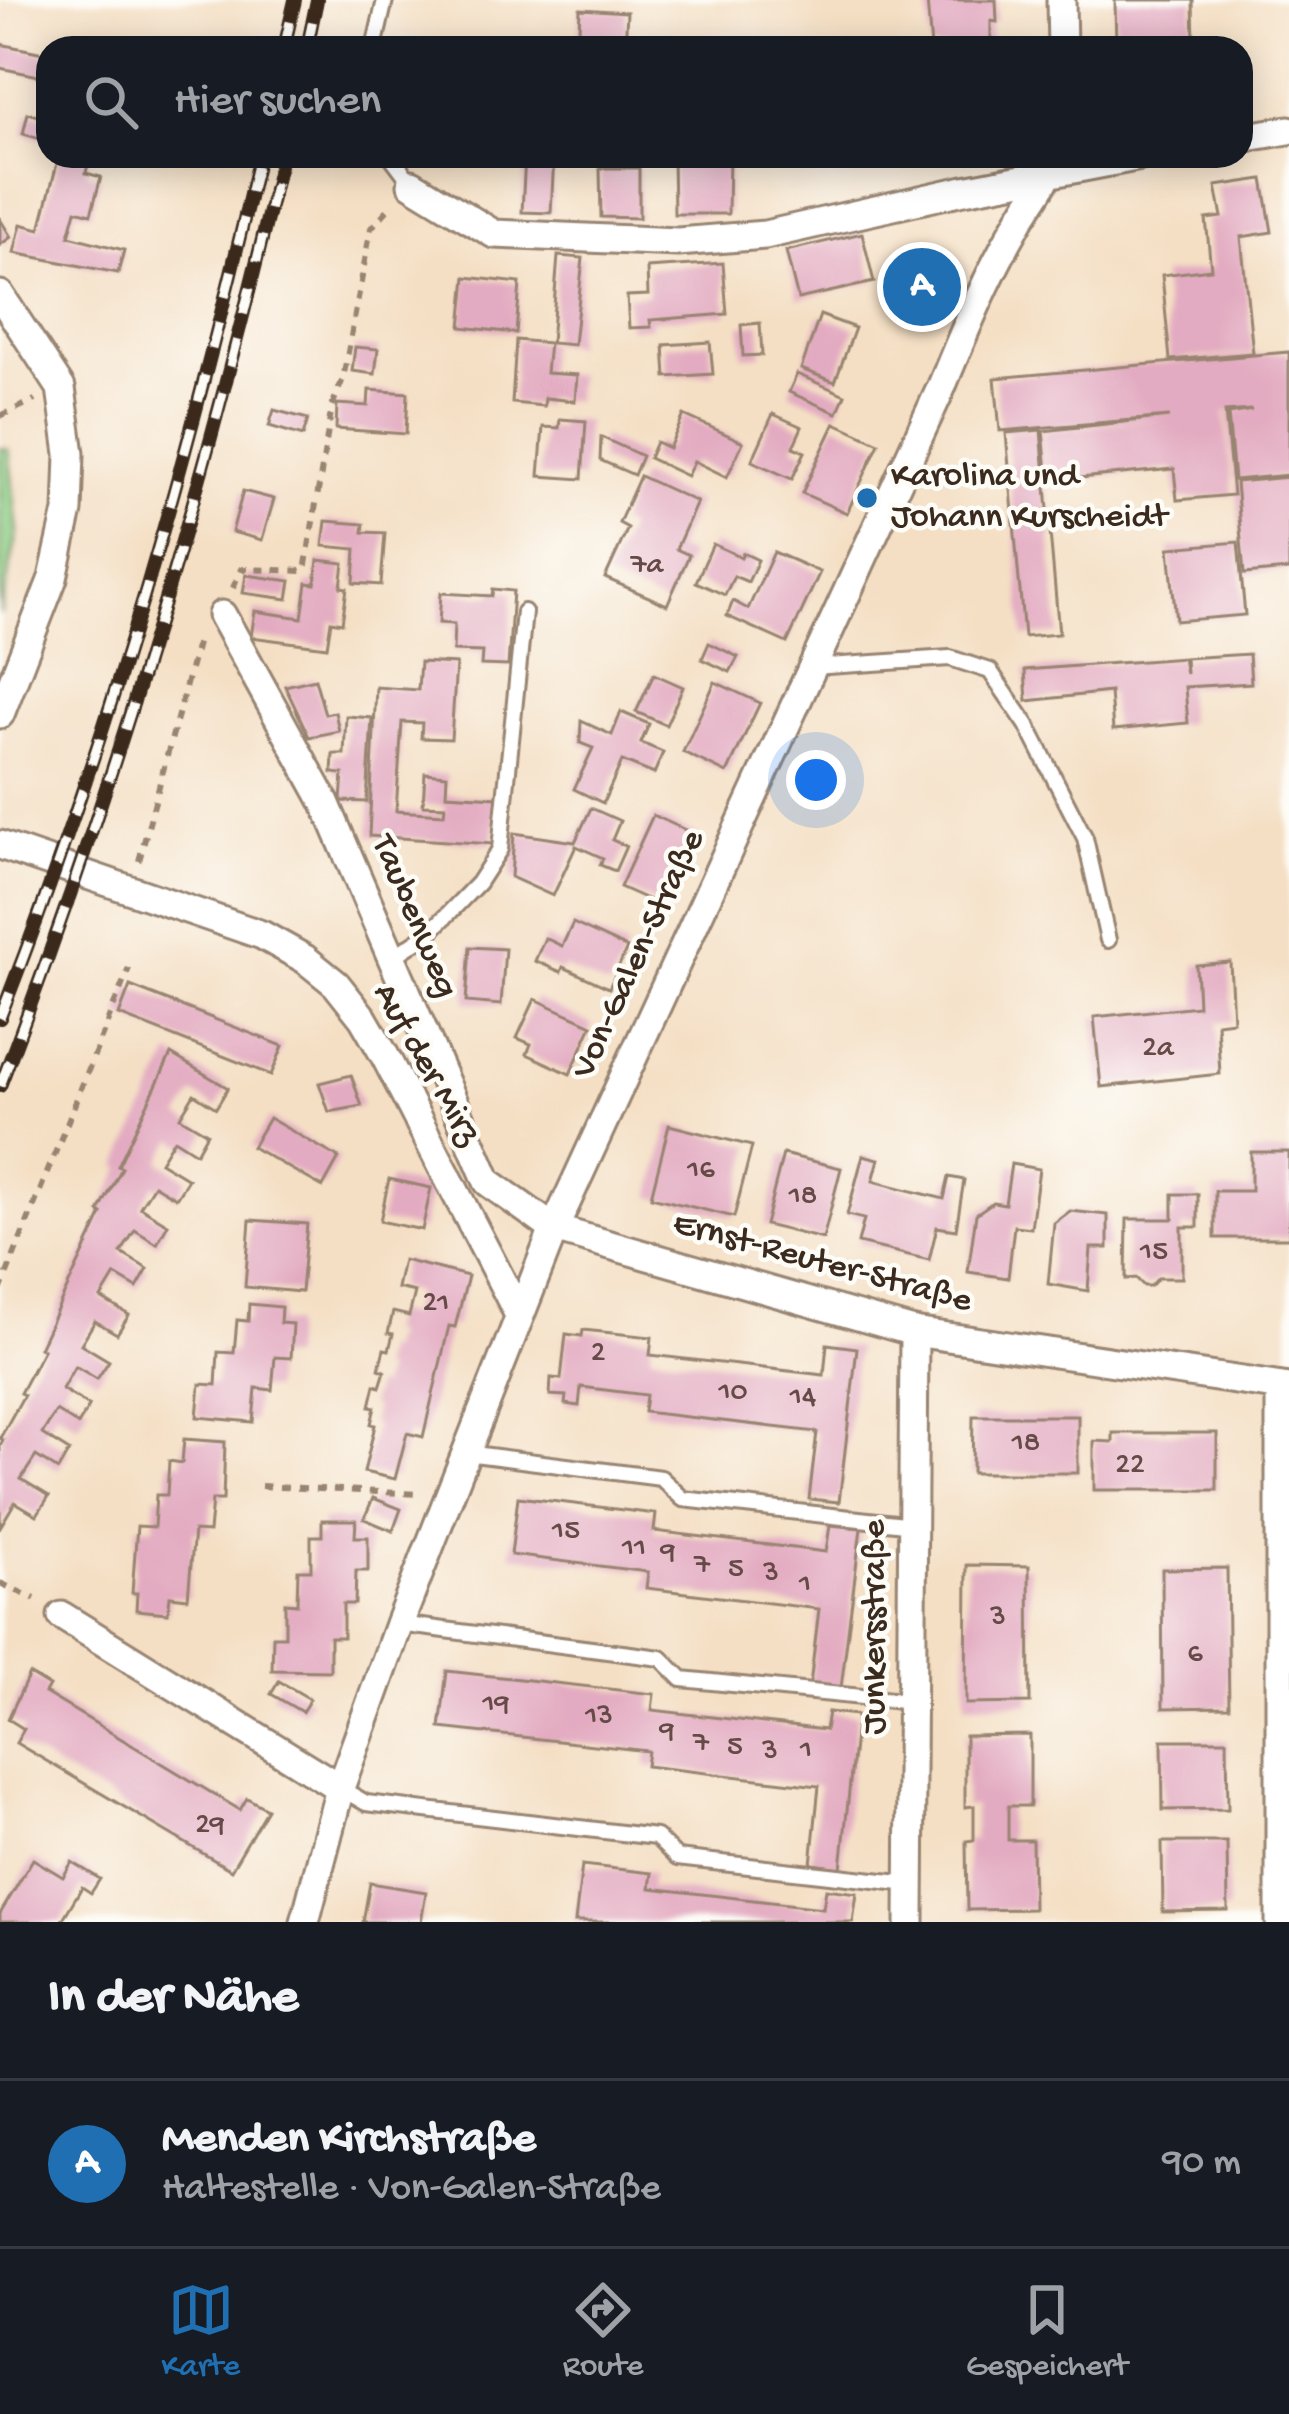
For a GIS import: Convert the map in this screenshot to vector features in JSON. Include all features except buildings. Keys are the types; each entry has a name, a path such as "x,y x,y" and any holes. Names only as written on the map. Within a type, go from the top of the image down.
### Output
{"street":[{"path":"1061,0 1062,36"},
{"path":"1253,136 1289,130"},
{"path":"412,184 494,234 678,242 765,235 1037,168"},
{"name":"Von-Galen-Straße","path":"304,1922 340,1788 399,1624 554,1228 975,308 1051,168"},
{"path":"0,296 61,388 70,454 68,511 53,578 0,714"},
{"name":"Taubenweg","path":"222,615 326,802 488,1182 554,1228"},
{"name":"Auf der Mirz","path":"0,845 262,935 305,959 336,984 385,1057 519,1315"},
{"name":"Ernst-Reuter-Straße","path":"554,1228 914,1332 1285,1388"},
{"name":"Junkersstraße","path":"910,1922 914,1332"},
{"path":"1280,1922 1285,1388"},
{"path":"62,1616 340,1788"}],"lane":[{"path":"377,36 385,0"},
{"path":"400,168 412,184"},
{"path":"390,959 429,933 478,884 500,849 524,611"},
{"path":"812,667 950,658 990,670 1027,725 1085,838 1108,940"},
{"path":"466,1453 661,1478 683,1499 913,1525"},
{"path":"399,1624 661,1658 682,1679 912,1702"},
{"path":"340,1788 366,1803 656,1837 677,1858 910,1884"}],"path":[{"path":"148,827 196,638 222,615 241,569 305,571 332,406 343,379 371,228 412,184"},
{"path":"0,1291 129,968"},
{"path":"261,1486 450,1495"},
{"path":"0,1583 9,1587"}],"green space":[{"path":"0,448 9,450 18,532 0,615"}],"railway":[{"path":"287,36 295,0"},
{"path":"310,36 317,0"},
{"path":"0,1018 77,806 145,592 256,168"},
{"path":"0,1086 83,856 157,626 223,393 279,168"}],"place":[{"name":"Menden Kirchstraße","path":"922,287"},
{"name":"Karolina und Johann Kurscheidt","path":"867,498"}]}
